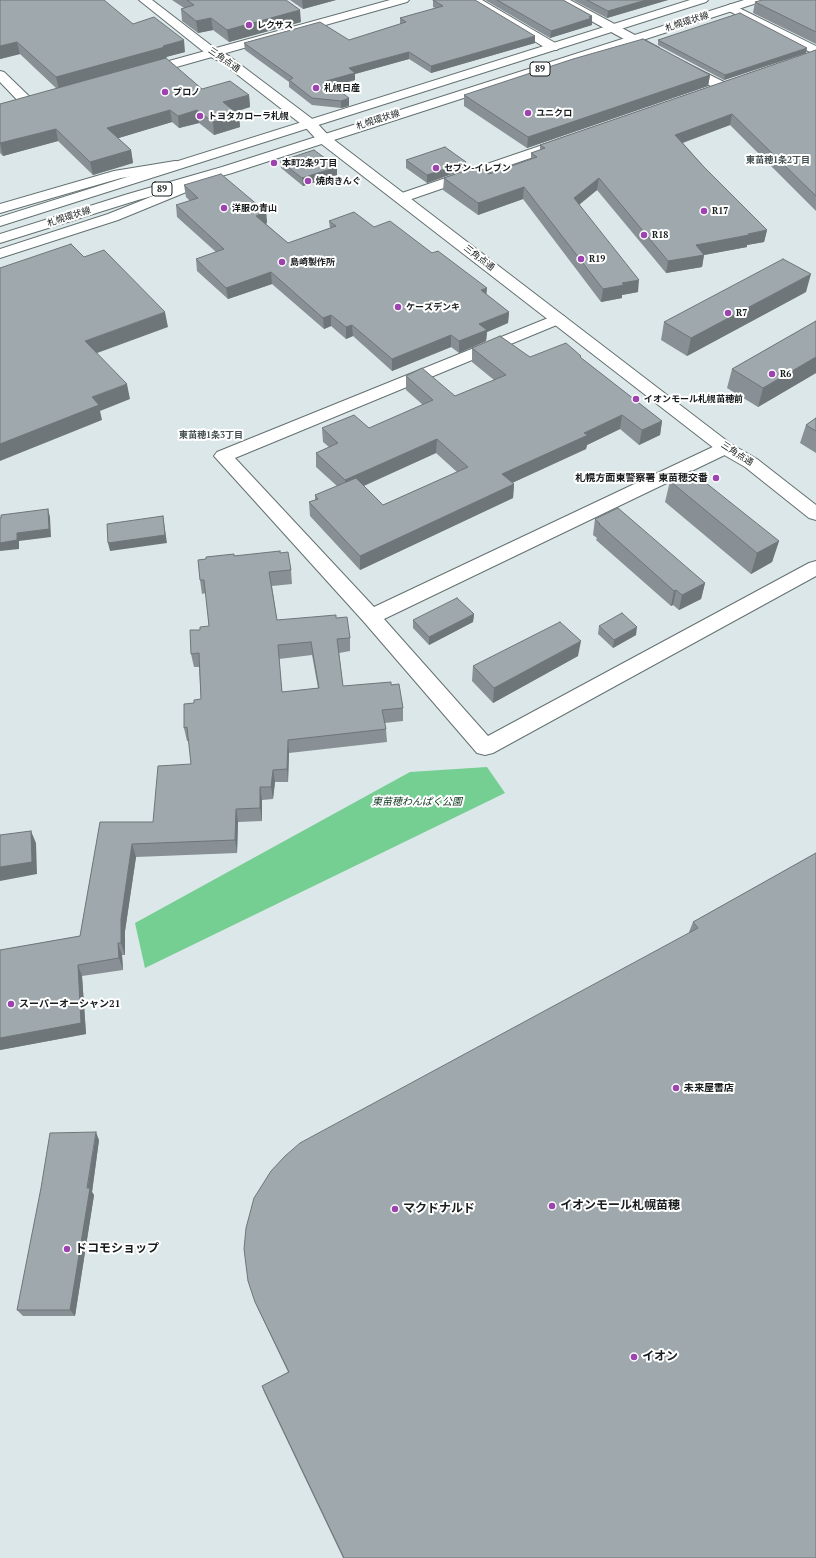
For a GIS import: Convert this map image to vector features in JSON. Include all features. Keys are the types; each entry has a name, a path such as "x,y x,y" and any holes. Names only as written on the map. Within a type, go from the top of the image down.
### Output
{"street":[{"name":"三角点通","path":"145,0 213,53 225,59 310,124 324,139 725,448 751,463 816,514"},
{"path":"136,74 403,0"},
{"path":"474,0 553,47"},
{"name":"札幌環状線","path":"0,222 702,0"},
{"name":"札幌環状線","path":"0,239 133,197 227,170 756,0"},
{"path":"568,1 634,40 723,87"},
{"path":"731,8 816,52"},
{"path":"303,17 314,25"},
{"path":"802,60 816,55"},
{"path":"0,75 32,102 14,108"},
{"path":"708,92 737,82"},
{"path":"401,198 580,136"},
{"path":"0,209 119,174 175,166"},
{"path":"0,254 114,217 227,170"},
{"path":"558,319 223,456 371,617 485,747 816,568"},
{"path":"371,617 725,448"}],"green space":[{"name":"東苗穂わんぱく公園","path":"487,767 505,793 145,968 135,923 410,772"}],"building":[{"path":"0,0 104,0 133,24 154,17 184,40 163,46 165,47 56,77 17,42 0,46"},
{"path":"187,0 286,0 300,10 227,30 211,18 196,21 181,9 194,5"},
{"path":"433,0 475,0 535,36 431,66 409,52 349,68 355,73 326,81 349,98 341,101 312,98 289,80 293,78 244,43 320,22 349,40 406,22 400,18 443,6"},
{"path":"497,0 563,0 592,16 589,17 592,18 551,31"},
{"path":"587,0 646,0 608,11"},
{"path":"762,0 816,0 816,32 755,2"},
{"path":"740,13 807,48 725,75 658,40"},
{"path":"643,39 710,75 528,137 464,95 573,59"},
{"path":"816,50 816,196 732,114 675,135 704,167 767,230 696,245 704,255 668,261 599,178 574,198 639,280 622,283 624,285 603,289 524,187 478,203 444,178 478,166 489,174 537,157 531,153 545,148 540,145"},
{"path":"166,58 202,89 230,81 249,95 223,102 239,115 213,122 197,110 178,116 170,110 107,128 131,150 90,162 56,129 0,143 0,104"},
{"path":"445,147 466,162 427,175 406,160"},
{"path":"314,150 337,167 302,178 280,161"},
{"path":"221,174 266,212 256,216 288,243 336,226 329,221 354,212 374,227 390,221 432,253 438,251 487,288 481,290 509,312 479,324 487,330 459,341 451,335 392,359 352,325 346,327 331,315 323,318 271,272 226,288 196,259 224,249 176,205 198,198 184,185"},
{"path":"71,244 84,257 104,250 165,312 85,341 127,384 92,397 99,405 0,444 0,268"},
{"path":"783,259 811,274 691,338 664,322"},
{"path":"816,321 816,357 763,388 732,369"},
{"path":"500,336 530,357 566,343 581,356 580,357 662,421 642,430 622,415 584,433 588,435 502,474 514,484 360,556 309,502 318,499 315,495 356,478 383,505 468,467 437,439 345,480 316,453 338,443 322,428 354,415 369,428 433,400 406,376 422,368 455,396 506,375 472,348"},
{"path":"816,418 816,431 806,425"},
{"path":"691,471 779,541 757,553 670,481"},
{"path":"618,508 705,583 682,595 676,590 674,591 595,519"},
{"path":"48,509 49,529 17,533 17,540 0,543 1,515"},
{"path":"163,516 165,535 108,543 107,524"},
{"path":"280,551 280,553 288,552 291,570 269,572 277,620 336,615 336,618 347,617 350,638 337,639 343,686 391,682 391,685 399,684 403,708 382,710 386,729 288,740 287,769 273,770 271,787 260,787 260,808 236,809 235,840 132,844 121,919 121,943 118,943 119,958 78,965 81,1023 0,1038 0,950 80,936 100,822 153,822 158,766 191,764 187,727 184,728 184,704 194,703 194,700 201,699 199,653 191,654 190,630 200,630 200,627 209,626 204,580 200,580 198,560 206,559 206,557 234,554 234,556","holes":["311,642 319,688 282,692 278,645"]},
{"path":"457,598 474,614 429,637 413,620"},
{"path":"622,613 637,627 614,640 599,626"},
{"path":"560,622 581,641 494,688 473,666"},
{"path":"31,831 32,862 0,867 0,835"},
{"name":"イオンモール札幌苗穂","path":"816,853 816,1558 344,1558 262,1386 289,1372 255,1302 248,1281 244,1249 246,1228 254,1198 271,1171 300,1143 698,928 693,922"},
{"path":"96,1132 87,1188 90,1188 70,1310 17,1310 41,1188 50,1133"}],"place":[{"name":"レクサス","path":"249,25"},
{"name":"札幌日産","path":"316,88"},
{"name":"プロノ","path":"165,92"},
{"name":"ユニクロ","path":"528,113"},
{"name":"トヨタカローラ札幌","path":"200,116"},
{"name":"本町2条9丁目","path":"274,163"},
{"name":"セブン-イレブン","path":"436,168"},
{"name":"焼肉きんぐ","path":"308,181"},
{"name":"洋服の青山","path":"224,208"},
{"name":"R17","path":"704,211"},
{"name":"R18","path":"644,235"},
{"name":"R19","path":"581,259"},
{"name":"島崎製作所","path":"282,262"},
{"name":"ケーズデンキ","path":"398,307"},
{"name":"R7","path":"728,313"},
{"name":"R6","path":"772,374"},
{"name":"イオンモール札幌苗穂前","path":"636,399"},
{"name":"札幌方面東警察署 東苗穂交番","path":"716,478"},
{"name":"スーパーオーシャン21","path":"11,1004"},
{"name":"未来屋書店","path":"676,1088"},
{"name":"イオンモール札幌苗穂","path":"552,1206"},
{"name":"マクドナルド","path":"395,1209"},
{"name":"ドコモショップ","path":"67,1249"},
{"name":"イオン","path":"634,1357"}],"district":[{"name":"東苗穂1条2丁目","path":"778,160"},
{"name":"東苗穂1条3丁目","path":"211,435"}]}
